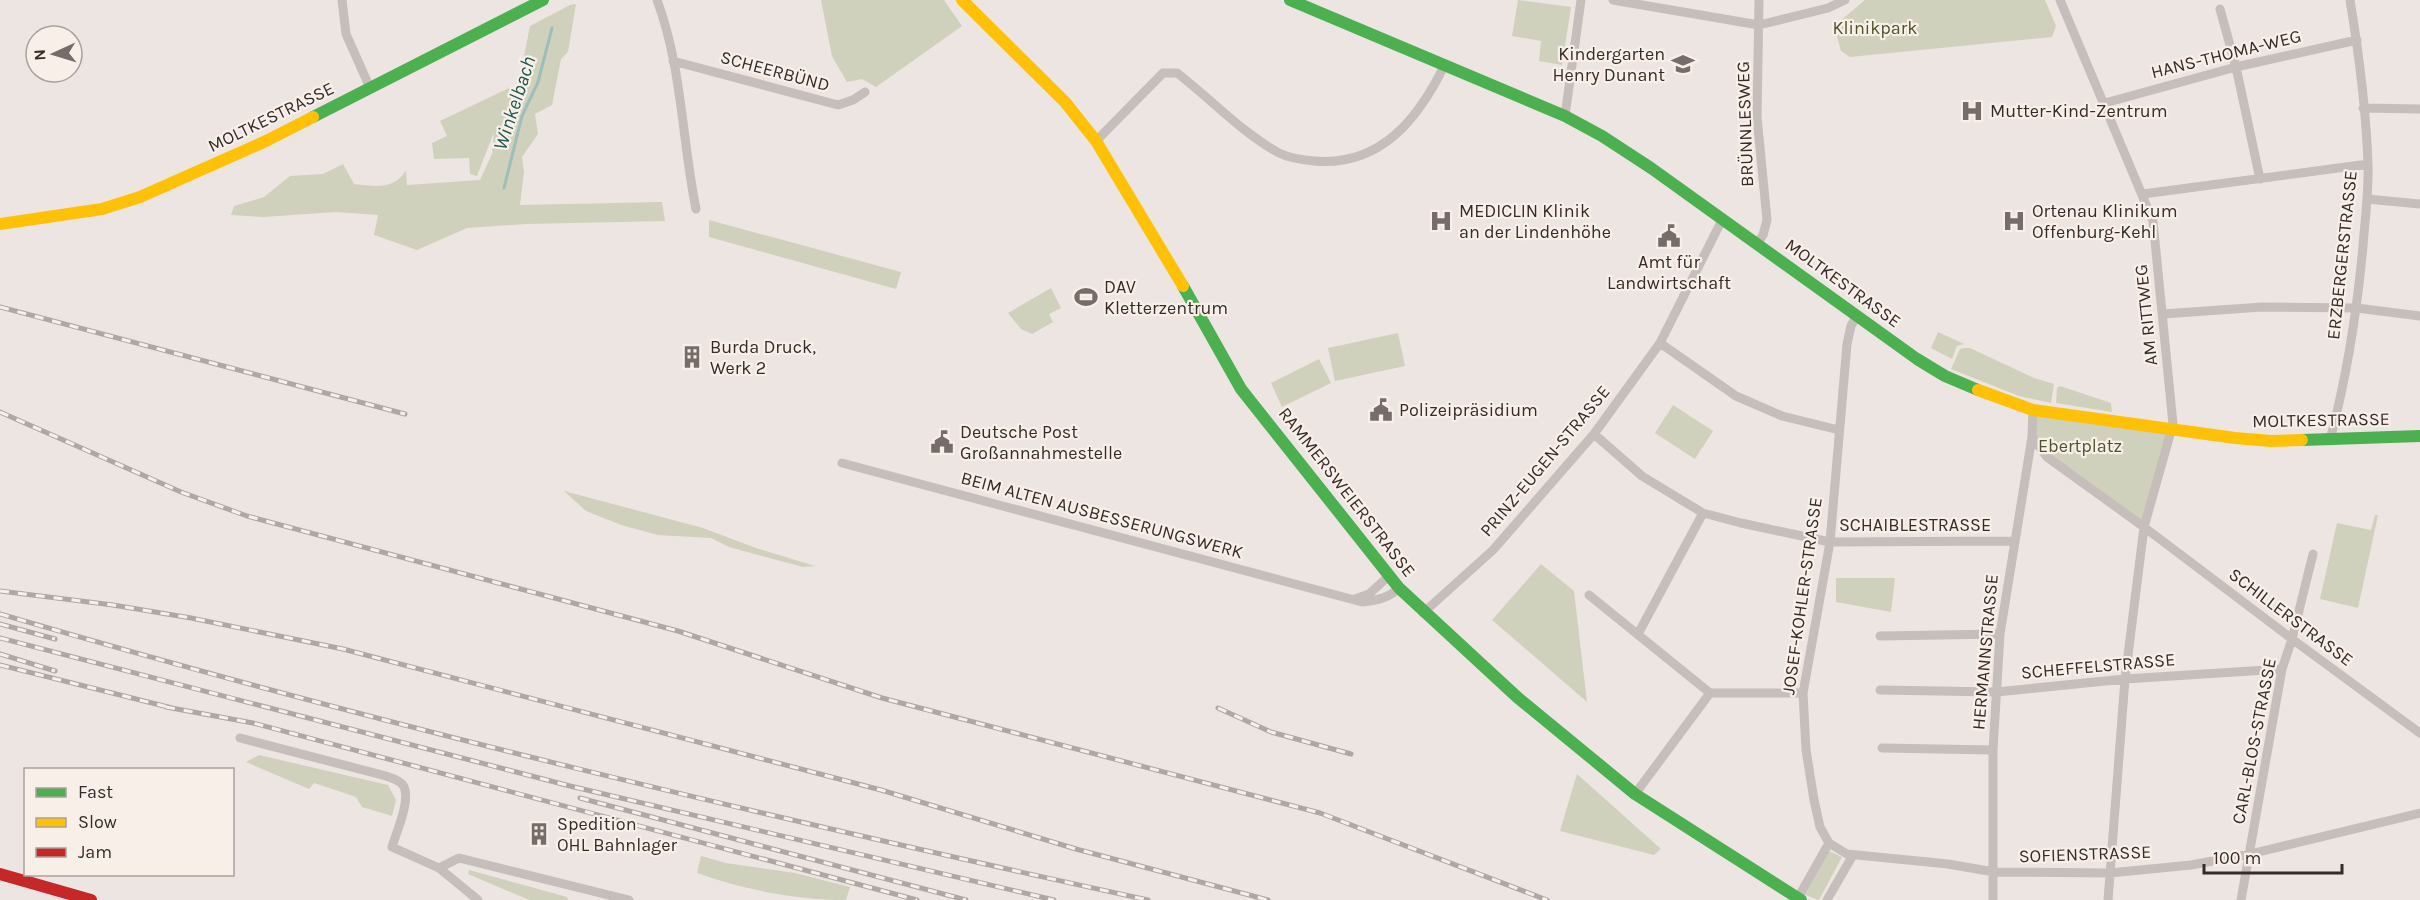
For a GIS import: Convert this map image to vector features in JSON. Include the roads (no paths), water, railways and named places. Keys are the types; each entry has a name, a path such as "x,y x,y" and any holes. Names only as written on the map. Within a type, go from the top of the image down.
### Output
{"street":[{"path":"342,0 346,34 370,88"},
{"name":"MOLTKESTRASSE","path":"0,224 102,209 140,197 196,174 543,0"},
{"path":"657,0 674,61 683,109 689,176 696,209"},
{"name":"MOLTKESTRASSE","path":"1290,0 1564,116 1612,142 1917,359 1945,376 1977,390 2033,410 2271,441 2420,436"},
{"path":"1564,116 1581,0"},
{"path":"1613,0 1759,25 1828,8 1845,0"},
{"name":"BRÜNNLESWEG","path":"1757,244 1763,235 1767,220 1757,117 1759,0"},
{"name":"AM RITTWEG","path":"2060,0 2153,221 2172,429"},
{"name":"ERZBERGERSTRASSE","path":"2330,440 2358,308 2367,199 2368,164 2357,40 2350,0"},
{"name":"RAMMERSWEIERSTRASSE","path":"967,2 1004,43 1065,102 1096,141 1154,235 1241,389 1399,588 1423,613 1517,697 1635,794 1799,899"},
{"path":"2220,9 2236,67 2260,179"},
{"name":"HANS-THOMA-WEG","path":"2105,103 2236,67 2357,40"},
{"name":"SCHEERBÜND","path":"674,61 838,105 853,100 865,92"},
{"path":"1096,141 1163,73 1177,74 1243,128 1281,154 1328,162 1344,160 1377,148 1412,121 1445,64"},
{"path":"2363,108 2420,109"},
{"path":"2143,194 2368,164"},
{"path":"2367,199 2420,204"},
{"name":"PRINZ-EUGEN-STRASSE","path":"1423,613 1492,550 1594,434 1660,343 1723,219"},
{"path":"2163,314 2262,307 2358,308 2420,316"},
{"name":"JOSEF-KOHLER-STRASSE","path":"1829,843 1820,828 1814,800 1806,750 1803,693 1830,542 1847,344 1851,326 1857,315"},
{"path":"1660,343 1736,396 1782,416 1839,430"},
{"name":"HERMANNSTRASSE","path":"1993,900 1993,750 2000,634 2032,437 2033,410"},
{"path":"2108,900 2126,679 2144,526 2172,429"},
{"name":"SCHAIBLESTRASSE","path":"1594,434 1642,476 1703,513 1830,542 2014,541"},
{"path":"2032,437 2047,458 2144,526"},
{"name":"BEIM ALTEN AUSBESSERUNGSWERK","path":"842,463 1353,600 1375,601 1393,594 1399,588"},
{"path":"1638,634 1703,513"},
{"name":"SCHILLERSTRASSE","path":"2144,526 2420,733"},
{"name":"CARL-BLOS-STRASSE","path":"2241,900 2282,669 2292,639 2313,554"},
{"path":"1353,600 1369,594 1390,575"},
{"path":"1589,595 1710,693 1803,693"},
{"path":"1880,636 2000,634"},
{"name":"SCHEFFELSTRASSE","path":"1880,690 1996,692 2126,679 2282,669"},
{"path":"1635,794 1710,693"},
{"path":"240,738 386,776 402,783 405,790 405,805 392,847 439,868 478,900"},
{"path":"1882,748 1993,750"},
{"name":"SOFIENSTRASSE","path":"1853,855 1948,864 1994,872 2110,873 2191,865 2250,854 2420,813"},
{"path":"1799,899 1829,843 1846,854 1853,855 1827,900"},
{"path":"439,868 459,858 629,900"},
{"path":"0,874 91,900"}],"waterway":[{"name":"Winkelbach","path":"504,188 522,116 538,82 552,28"}],"railway":[{"path":"0,307 405,414"},
{"path":"0,412 181,492 247,516 678,631 882,698 1320,813 1547,900"},
{"path":"0,591 113,605 191,618 343,649 881,790 1076,849 1268,900"},
{"path":"0,614 285,694 571,767 1148,900"},
{"path":"0,624 55,639"},
{"path":"0,638 570,786 1054,900"},
{"path":"0,654 55,671"},
{"path":"0,665 172,708"},
{"path":"166,707 253,723 917,900"},
{"path":"1218,708 1271,732 1351,754"},
{"path":"580,798 966,900"}],"place":[{"name":"Kindergarten Henry Dunant","path":"1683,64"},
{"name":"Mutter-Kind-Zentrum","path":"1972,111"},
{"name":"MEDICLIN Klinik an der Lindenhöhe","path":"1441,221"},
{"name":"Ortenau Klinikum Offenburg-Kehl","path":"2014,221"},
{"name":"Amt für Landwirtschaft","path":"1669,236"},
{"name":"DAV Kletterzentrum","path":"1086,297"},
{"name":"Burda Druck, Werk 2","path":"692,357"},
{"name":"Polizeipräsidium","path":"1381,410"},
{"name":"Deutsche Post Großannahmestelle","path":"942,442"},
{"name":"Spedition OHL Bahnlager","path":"539,834"}],"park label":[{"name":"Klinikpark","path":"1875,28"},
{"name":"Ebertplatz","path":"2080,446"}]}
